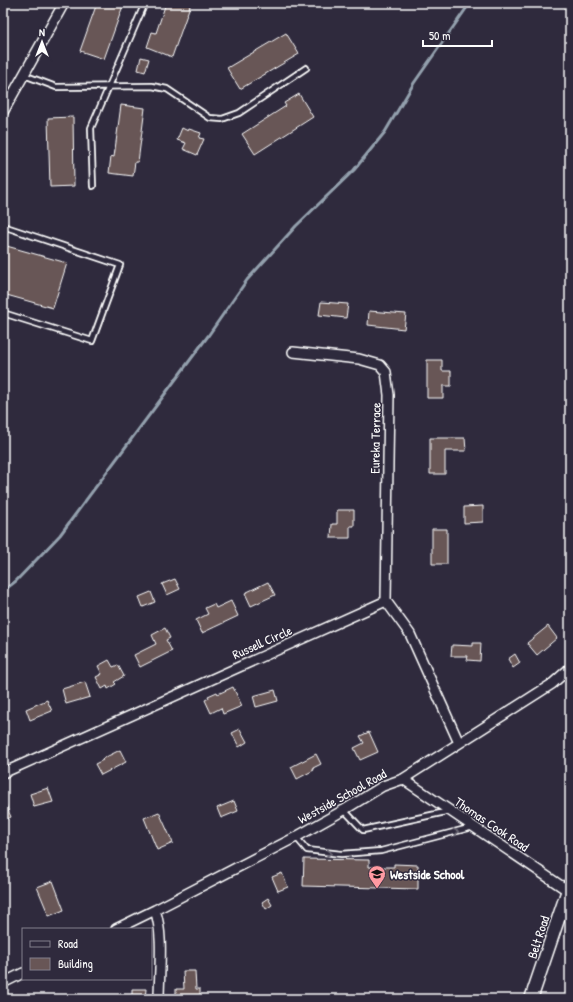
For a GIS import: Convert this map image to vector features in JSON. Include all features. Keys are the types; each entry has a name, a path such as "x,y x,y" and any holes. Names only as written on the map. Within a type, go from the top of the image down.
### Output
{"street":[{"path":"3,112 64,3"},
{"name":"Eureka Terrace","path":"293,352 360,359 380,365 386,372 389,395 386,601"},
{"path":"386,601 410,634 459,743"},
{"name":"Russell Circle","path":"3,773 386,601"},
{"name":"Westside School Road","path":"118,928 296,837 383,786 403,779 552,684 570,668"},
{"name":"Thomas Cook Road","path":"403,779 474,827 569,887"},
{"name":"Belt Road","path":"531,999 569,887"},
{"path":"155,910 158,920 159,934 159,999"},
{"path":"3,983 22,974"}],"lane":[{"path":"93,186 91,128 146,3"},
{"path":"24,75 56,87 152,86 167,89 210,118 222,119 239,113 306,68"},
{"path":"3,226 120,265 92,341 3,313"},
{"path":"344,810 363,830 451,811"},
{"path":"296,837 307,850 341,854 381,851 474,827"}],"building":[{"path":"97,3 124,3 104,59 80,51"},
{"path":"166,3 191,3 172,57 147,47 152,32 156,33"},
{"path":"286,33 299,54 240,89 227,68"},
{"path":"141,57 149,59 145,72 138,70"},
{"path":"299,94 313,117 255,154 242,134 286,106 284,103"},
{"path":"121,105 145,108 138,162 135,162 133,176 109,173 111,156 114,157"},
{"path":"73,117 74,186 50,187 48,118"},
{"path":"182,128 188,131 189,129 201,133 199,138 204,139 197,155 183,149 186,143 177,140"},
{"path":"3,245 67,263 53,308 3,294"},
{"path":"321,302 348,304 346,318 319,315"},
{"path":"369,311 406,314 404,329 368,325"},
{"path":"427,360 442,360 442,371 451,371 451,386 443,386 443,398 427,398"},
{"path":"430,438 465,438 466,451 445,451 445,474 430,474"},
{"path":"483,506 483,522 464,523 464,507"},
{"path":"337,510 354,510 354,526 350,526 350,538 331,538 332,524 337,524"},
{"path":"432,529 447,529 447,564 432,564"},
{"path":"175,579 180,589 167,595 162,584"},
{"path":"268,582 275,595 251,606 245,593"},
{"path":"151,592 155,602 143,607 139,597"},
{"path":"231,601 238,616 202,633 196,620 208,614 205,608 214,604 216,608"},
{"path":"548,626 557,638 537,655 527,643"},
{"path":"165,628 170,638 166,640 172,651 140,667 134,655 156,644 152,635"},
{"path":"473,643 481,643 480,661 467,660 468,656 451,656 452,645 473,646"},
{"path":"515,654 520,663 513,668 508,659"},
{"path":"109,660 113,667 118,665 124,676 114,682 116,684 108,689 107,686 102,689 96,677 102,674 98,666"},
{"path":"85,682 90,697 66,704 62,689"},
{"path":"233,687 242,706 223,714 221,708 211,713 205,700 209,698 208,696 217,692 218,694"},
{"path":"275,690 278,701 256,707 253,696"},
{"path":"47,700 52,711 30,720 26,709"},
{"path":"240,729 247,742 239,747 232,733"},
{"path":"369,732 378,752 360,760 354,748 364,743 360,736"},
{"path":"120,750 126,762 101,775 95,764"},
{"path":"316,754 321,764 313,768 314,770 297,779 291,767"},
{"path":"48,788 53,802 34,807 30,794"},
{"path":"3,799 11,817 3,821"},
{"path":"234,801 238,811 221,818 217,808"},
{"path":"159,812 173,843 157,850 144,818"},
{"path":"304,859 369,860 369,867 394,867 394,864 418,865 418,889 303,886"},
{"path":"282,873 288,887 278,891 272,877"},
{"path":"53,881 64,910 49,916 37,887"},
{"path":"268,898 272,905 266,909 262,902"},
{"path":"183,971 195,971 196,989 200,989 200,998 176,998 176,989 184,989"},
{"path":"132,989 146,989 145,999 132,999"}],"waterway":[{"path":"3,591 16,581 60,535 208,336 247,280 296,226 354,170 385,132 414,83 470,3"}],"place":[{"name":"Westside School","path":"377,889"}]}
